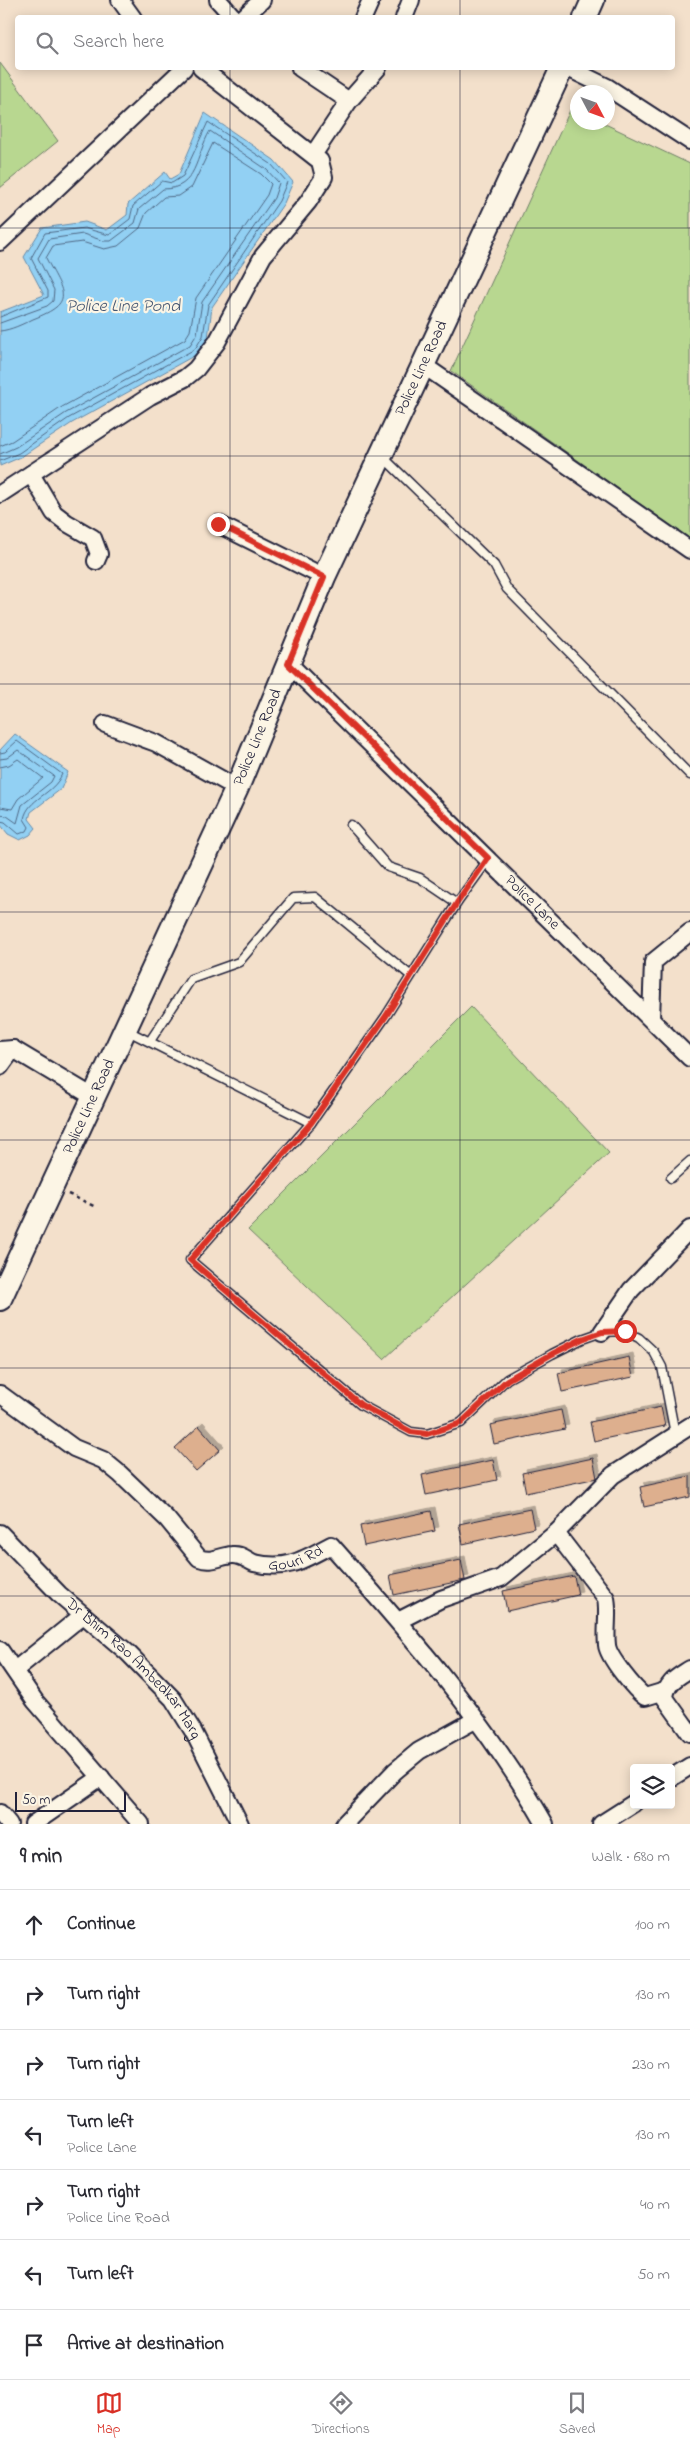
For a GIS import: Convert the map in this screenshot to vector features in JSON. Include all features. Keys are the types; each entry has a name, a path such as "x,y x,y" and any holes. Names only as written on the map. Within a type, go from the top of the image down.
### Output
{"street":[{"path":"120,0 131,15"},
{"path":"218,0 231,15"},
{"path":"246,15 262,0"},
{"path":"364,15 371,0"},
{"path":"405,15 412,0"},
{"path":"586,15 593,0"},
{"path":"0,242 181,70"},
{"path":"0,494 150,396 185,378 196,369 217,342 262,256 319,188 324,177 324,167 313,155 204,70"},
{"path":"308,70 321,73 349,100"},
{"path":"313,155 349,100 376,70"},
{"name":"Police Line Road","path":"0,1298 95,1098 237,788 324,577 561,70"},
{"path":"572,70 607,87 690,141"},
{"path":"423,365 690,550"},
{"path":"30,474 54,512 67,524 93,538 98,554 96,561"},
{"path":"218,524 324,577"},
{"name":"Police Lane","path":"288,664 690,1058"},
{"path":"105,724 156,743 237,788"},
{"path":"651,1019 653,962 690,932"},
{"path":"0,1067 7,1050 95,1098"},
{"path":"602,1332 631,1290 690,1228"},
{"name":"Gouri Rd","path":"0,1394 74,1448 104,1460 167,1520 199,1558 206,1561 232,1555 278,1567 296,1564 331,1544 398,1621 475,1720 504,1759 545,1824"},
{"path":"398,1621 441,1599 500,1578 556,1533 613,1474 690,1426"},
{"name":"Dr Bhim Rao Ambedkar Marg","path":"0,1533 83,1615 128,1653 173,1699 192,1731 240,1824"},
{"path":"556,1533 606,1598 608,1610 606,1642 610,1655 634,1687 645,1697 666,1690"},
{"path":"15,1670 83,1615"},
{"path":"0,1650 35,1701 141,1824"},
{"path":"690,1669 671,1682 666,1690 665,1698 690,1733"},
{"path":"352,1821 395,1771 419,1751 475,1720"},
{"path":"675,1775 690,1766"},
{"path":"32,1824 100,1777"},
{"path":"606,1823 630,1806"},
{"path":"0,1813 9,1824"}],"lane":[{"path":"381,456 494,566 507,589 690,775"},
{"path":"351,825 388,867 420,878 457,903"},
{"path":"488,858 410,975 386,1016 311,1123 190,1260 361,1405 411,1432 427,1434 461,1423 507,1380 582,1339 602,1332 625,1331 639,1338 654,1352 662,1367 675,1434"},
{"path":"150,1041 191,979 239,962 293,898 315,897 410,975"},
{"path":"126,1030 311,1123"},
{"path":"671,1178 690,1162"}],"path":[{"path":"53,1187 96,1207"}],"green space":[{"path":"0,63 58,141 0,188"},
{"path":"570,110 570,130 615,129 690,164 690,539 451,371"},
{"path":"471,1007 609,1153 384,1359 248,1230"}],"water":[{"name":"Police Line Pond","path":"205,113 274,160 293,182 284,203 212,307 208,338 199,353 72,423 21,457 0,466 0,312 44,295 24,257 42,228 85,222 107,230 127,215 128,204 165,172 170,179 179,174"},
{"path":"15,734 68,772 61,789 31,812 29,819 36,828 30,835 20,840 8,834 0,824 0,750"}],"building":[{"path":"629,1357 633,1377 562,1392 558,1373"},
{"path":"661,1407 665,1426 594,1441 590,1422"},
{"path":"561,1410 565,1429 494,1444 490,1425"},
{"path":"199,1426 220,1450 196,1471 175,1448"},
{"path":"593,1458 597,1478 526,1493 522,1473"},
{"path":"493,1460 497,1480 426,1495 422,1475"},
{"path":"690,1476 690,1497 644,1507 640,1487"},
{"path":"530,1509 534,1528 463,1544 459,1524"},
{"path":"431,1511 435,1531 364,1546 360,1526"},
{"path":"461,1560 465,1580 394,1595 390,1575"},
{"path":"574,1576 578,1595 507,1611 503,1591"}],"route":[{"path":"218,524 324,577 288,664 488,858 410,975 386,1016 311,1123 190,1260 361,1405 411,1432 427,1434 461,1423 494,1390 507,1380 552,1354 582,1339 602,1332 625,1331"}]}
